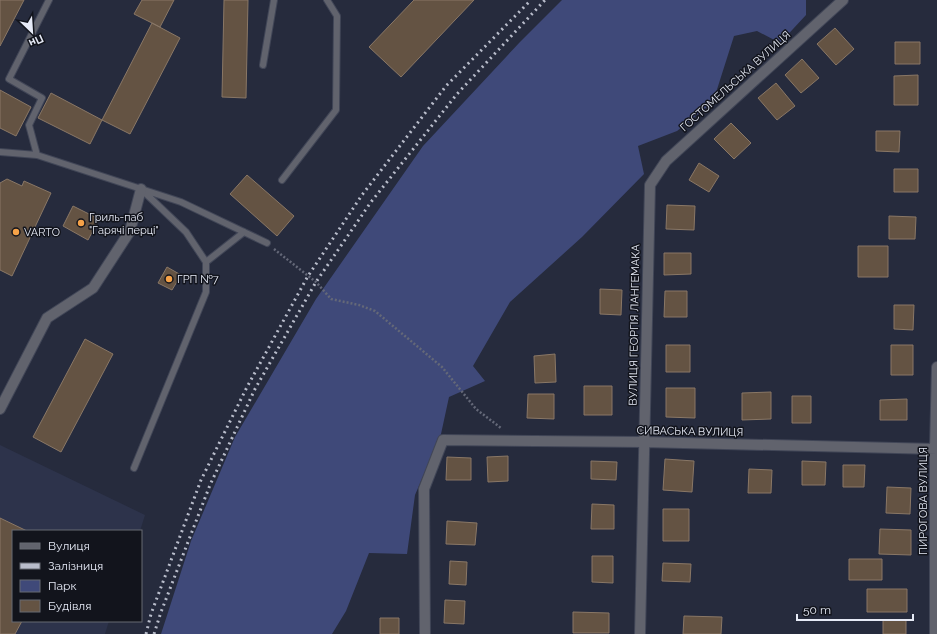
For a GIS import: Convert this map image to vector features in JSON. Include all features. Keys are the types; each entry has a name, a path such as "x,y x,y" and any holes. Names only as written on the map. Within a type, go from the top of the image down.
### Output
{"street":[{"name":"ГОСТОМЕЛЬСЬКА ВУЛИЦЯ","path":"650,185 666,161 843,0"},
{"name":"ВУЛИЦЯ ГЕОРГІЯ ЛАНГЕМАКА","path":"640,634 643,442 650,185"},
{"path":"0,409 47,318 93,288 130,231 141,188"},
{"name":"ПИРОГОВА ВУЛИЦЯ","path":"935,634 937,367"},
{"name":"СИВАСЬКА ВУЛИЦЯ","path":"424,634 424,489 443,440 643,442 936,448"}],"lane":[{"path":"37,154 29,125 42,98 8,79 49,0"},
{"path":"263,65 274,0"},
{"path":"282,180 336,110 337,16 327,0"},
{"path":"0,152 37,154 141,188 181,202 267,243"},
{"path":"134,468 206,292 206,262 186,232 141,188"},
{"path":"206,262 244,232"}],"path":[{"path":"267,243 316,282 330,299 359,305 375,311 442,367 476,409 517,440"}],"shaded area":[{"path":"0,445 145,515 140,530 12,530 12,622 109,622 105,634 0,634"}],"green space":[{"path":"562,0 806,0 806,15 780,43 757,31 734,36 713,102 677,131 638,146 644,174 582,237 510,302 473,366 485,381 449,397 441,434 415,495 407,554 369,553 346,611 332,634 161,634 191,541 235,437 316,299 423,146 520,42"}],"building":[{"path":"0,0 24,0 0,46"},
{"path":"142,0 174,0 160,27 134,14"},
{"path":"224,0 248,0 246,98 222,97"},
{"path":"414,0 474,0 401,77 369,47"},
{"path":"152,23 180,38 130,134 102,120"},
{"path":"835,28 854,49 836,65 817,44"},
{"path":"895,42 920,42 920,64 895,64"},
{"path":"802,59 819,78 801,93 785,75"},
{"path":"918,75 918,105 894,105 894,76"},
{"path":"776,83 795,106 777,120 758,98"},
{"path":"0,90 31,107 16,136 0,128"},
{"path":"51,93 102,120 90,144 38,118"},
{"path":"731,123 751,143 734,159 714,139"},
{"path":"876,131 900,131 899,152 876,151"},
{"path":"699,163 719,176 709,192 689,180"},
{"path":"894,169 918,169 918,192 894,192"},
{"path":"247,175 294,216 277,236 230,194"},
{"name":"VARTO","path":"7,179 22,186 24,181 51,193 12,276 0,270 0,183"},
{"path":"667,205 695,206 694,230 666,229"},
{"name":"Гриль-паб \"Гарячі перці\"","path":"73,206 99,219 88,240 63,226"},
{"path":"889,216 916,217 915,239 889,239"},
{"path":"858,246 888,246 888,277 858,277"},
{"path":"664,253 691,253 691,274 664,275"},
{"name":"ГРП №7","path":"167,267 181,275 172,290 158,283"},
{"path":"600,289 622,290 621,315 600,314"},
{"path":"665,291 687,291 687,317 664,317"},
{"path":"894,305 914,305 913,330 894,329"},
{"path":"85,339 113,354 61,452 33,437"},
{"path":"666,345 690,345 690,372 666,372"},
{"path":"891,345 913,345 913,375 891,375"},
{"path":"555,354 556,382 535,383 534,356"},
{"path":"584,386 612,386 612,415 584,415"},
{"path":"666,388 695,388 695,418 666,417"},
{"path":"771,392 771,419 742,420 742,393"},
{"path":"528,394 554,394 554,419 527,418"},
{"path":"792,396 811,396 811,423 792,423"},
{"path":"907,399 907,420 880,420 880,400"},
{"path":"508,456 508,481 488,482 487,457"},
{"path":"447,457 471,458 471,480 446,480"},
{"path":"665,459 694,461 692,492 663,490"},
{"path":"591,461 617,462 616,480 591,479"},
{"path":"802,461 826,462 825,485 802,485"},
{"path":"843,465 865,465 864,487 843,487"},
{"path":"749,469 772,470 771,493 748,493"},
{"path":"887,487 911,488 910,514 886,513"},
{"path":"592,504 614,505 614,529 591,529"},
{"path":"663,509 689,509 689,541 663,541"},
{"path":"0,518 25,530 12,530 12,622 21,622 15,634 0,634"},
{"path":"447,521 477,523 475,545 446,544"},
{"path":"880,529 911,530 911,555 879,554"},
{"path":"592,556 613,556 613,583 592,582"},
{"path":"849,559 882,559 882,580 849,580"},
{"path":"450,561 467,562 466,585 449,584"},
{"path":"663,563 691,564 690,582 662,581"},
{"path":"867,589 907,589 907,612 867,612"},
{"path":"445,600 465,601 464,624 444,623"},
{"path":"573,612 609,613 609,633 573,633"},
{"path":"684,616 722,617 721,634 683,634"},
{"path":"380,618 399,618 399,634 380,634"},
{"path":"883,620 906,620 906,634 883,634"}],"railway":[{"path":"146,634 151,614 201,480 247,387 308,276 362,195 446,86 531,0"},
{"path":"154,634 210,485 255,389 316,282 371,202 457,94 545,0"}],"place":[{"name":"Гриль-паб \"Гарячі перці\"","path":"81,223"},
{"name":"VARTO","path":"16,232"},
{"name":"ГРП №7","path":"169,279"}]}
